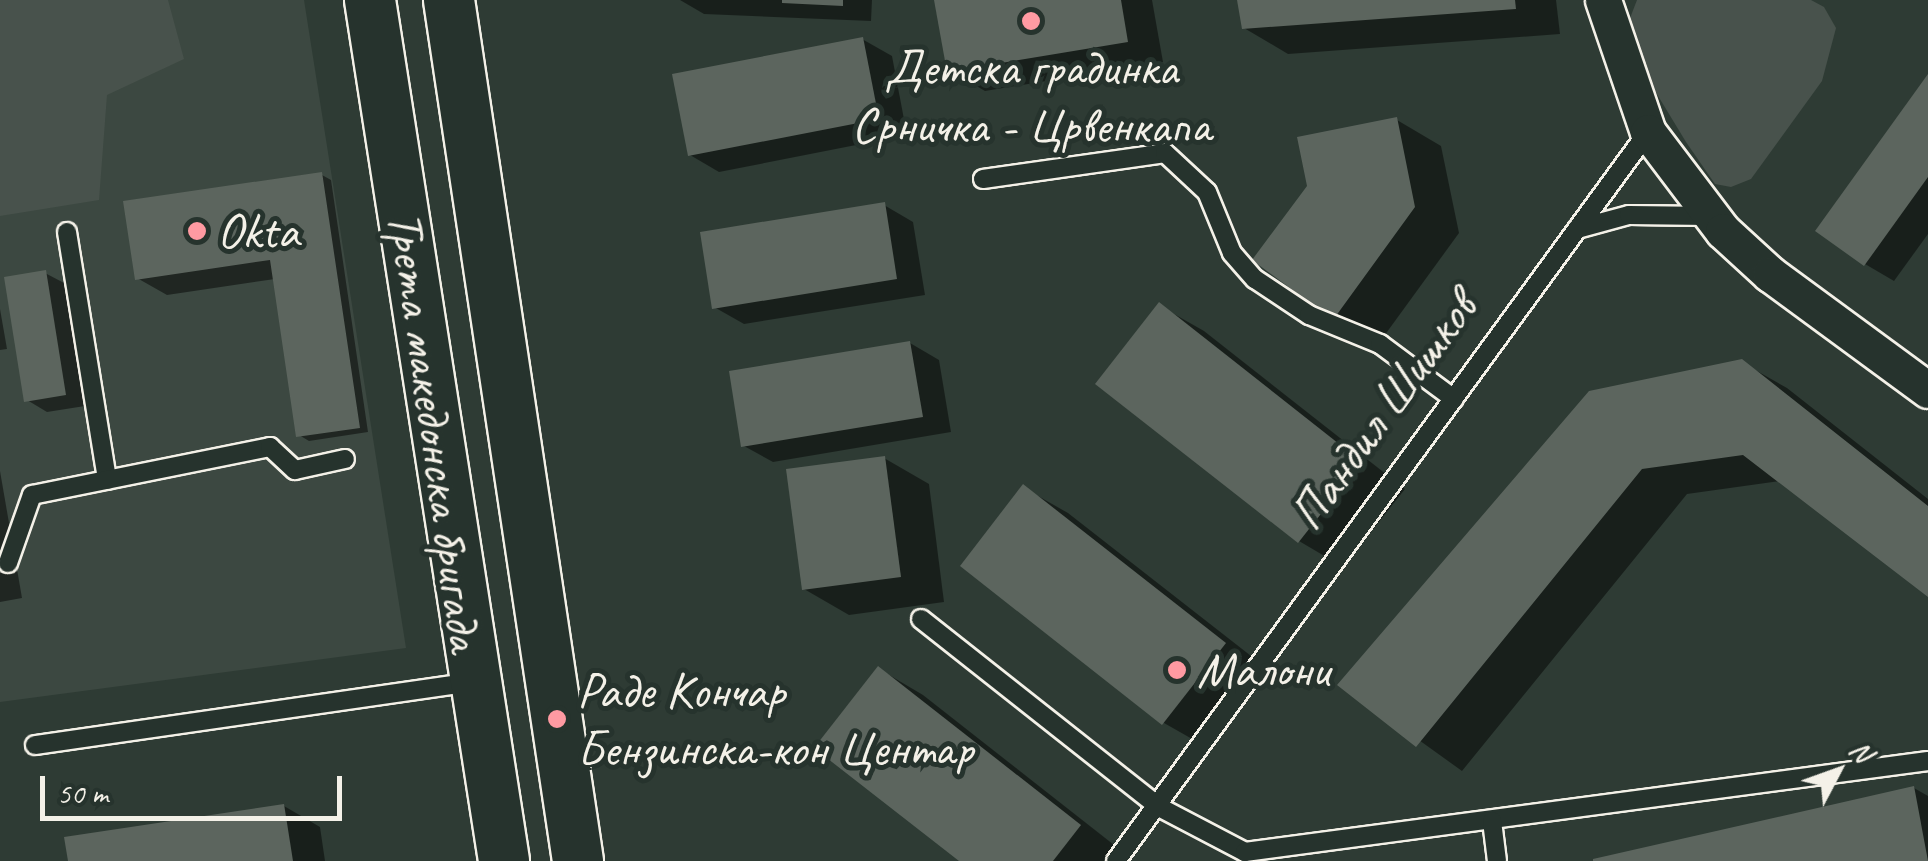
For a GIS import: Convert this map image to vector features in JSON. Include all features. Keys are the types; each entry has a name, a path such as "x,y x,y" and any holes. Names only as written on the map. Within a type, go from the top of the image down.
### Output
{"street":[{"name":"Трета македонска бригада","path":"370,0 472,682 504,861"},
{"name":"Трета македонска бригада","path":"449,0 578,861"},
{"path":"1602,0 1648,132 1710,216 1770,274 1928,390"}],"lane":[{"name":"Пандил Шишков","path":"1116,861 1648,132"},
{"path":"983,179 1165,153 1207,192 1232,253 1255,279 1309,315 1380,344 1454,399"},
{"path":"1577,229 1629,215 1710,216"},
{"path":"67,232 108,480"},
{"path":"8,563 32,495 270,446 295,470 345,459"},
{"path":"921,618 1159,807 1244,852 1928,762"},
{"path":"35,746 472,682"},
{"path":"1492,821 1498,861"}],"shaded area":[{"path":"0,0 304,0 406,648 0,702"},
{"path":"0,0 168,0 184,59 107,95 99,200 0,216"},
{"path":"1637,0 1811,0 1824,7 1836,28 1822,81 1751,179 1731,187 1715,184 1686,142 1649,81 1627,26"}],"building":[{"path":"843,0 843,6 782,3"},
{"name":"Детска градинка Срничка - Црвенкапа","path":"934,0 1121,0 1128,42 947,72"},
{"path":"1237,0 1515,0 1516,9 1242,29"},
{"path":"863,37 879,119 688,156 672,74"},
{"path":"1928,74 1928,177 1864,266 1815,231"},
{"path":"1397,117 1415,207 1333,320 1252,260 1307,186 1297,137"},
{"path":"322,172 360,428 296,437 270,260 135,280 123,201"},
{"path":"885,202 897,279 712,309 700,232"},
{"path":"46,270 66,395 24,402 4,277"},
{"path":"1159,302 1362,462 1298,543 1095,384"},
{"path":"910,341 923,417 741,447 729,371"},
{"path":"1742,359 1928,506 1928,597 1743,455 1642,469 1416,747 1337,685 1589,391"},
{"path":"885,456 901,577 802,590 786,469"},
{"path":"1023,484 1226,643 1162,725 960,566"},
{"path":"878,666 1081,825 1053,861 959,861 814,748"},
{"path":"1914,786 1928,861 1593,861 1593,859"},
{"path":"284,804 293,861 68,861 64,837"}],"place":[{"name":"Детска градинка Срничка - Црвенкапа","path":"1031,21"},
{"name":"Okta","path":"197,231"},
{"name":"Малони","path":"1177,670"},
{"name":"Раде Кончар Бензинска-кон Центар","path":"557,719"}]}
